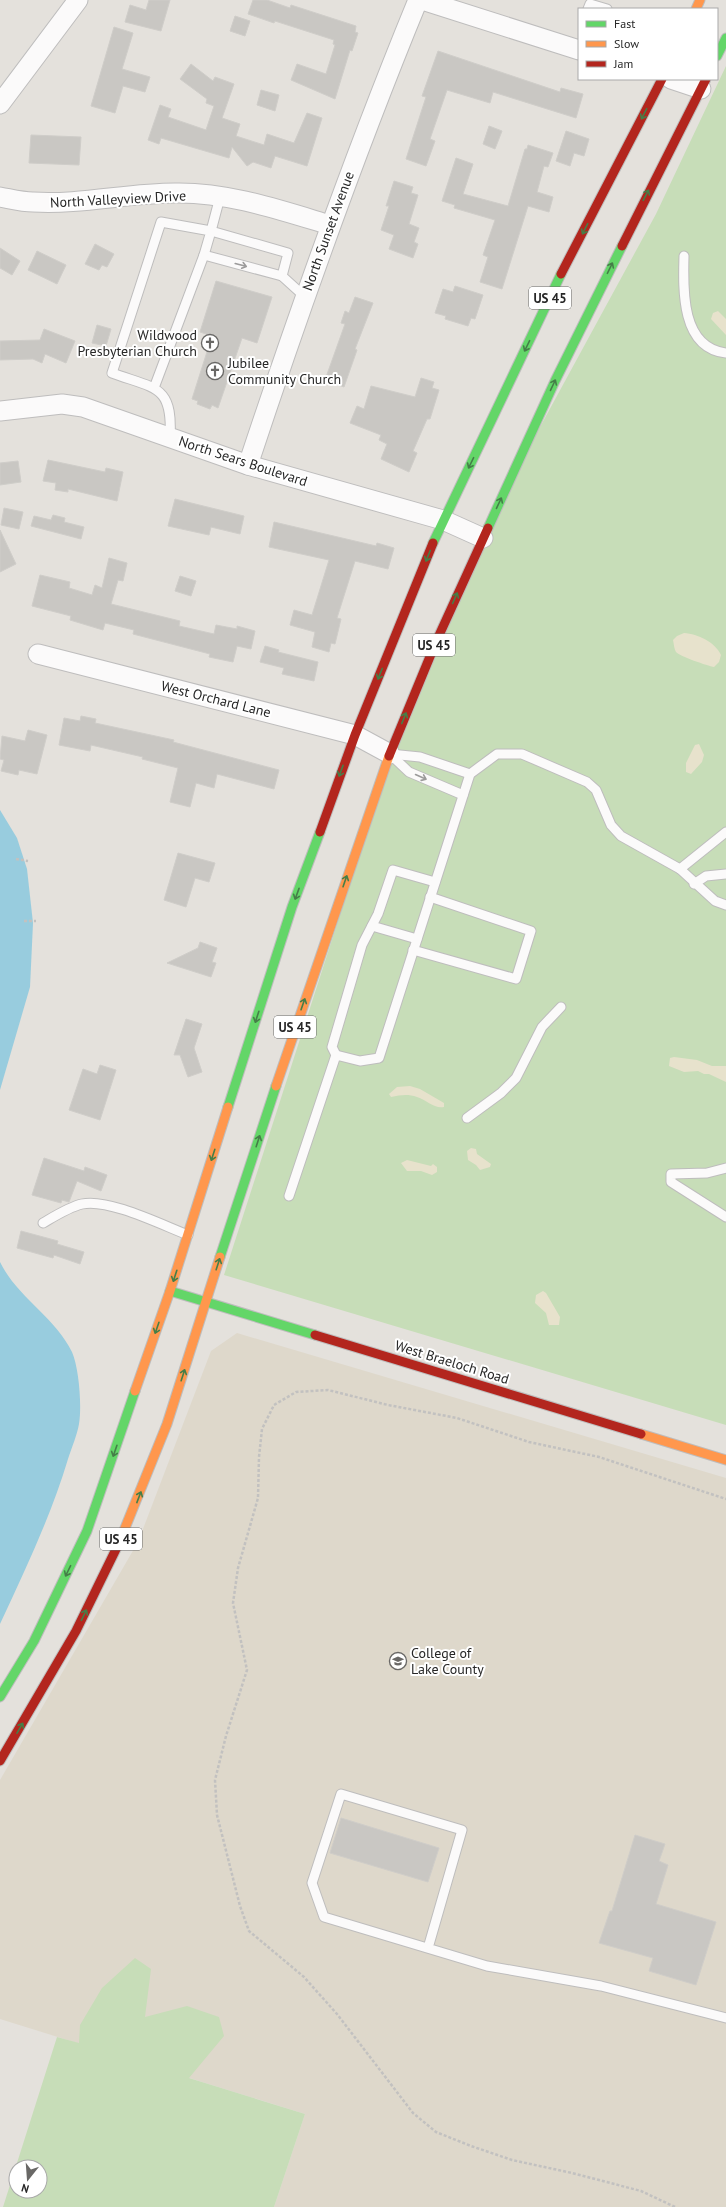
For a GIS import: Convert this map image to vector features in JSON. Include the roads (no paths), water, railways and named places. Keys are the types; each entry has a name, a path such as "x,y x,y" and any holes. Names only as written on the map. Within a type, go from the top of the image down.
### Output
{"main road":[{"path":"718,54 726,38"},
{"name":"US 45","path":"0,1696 34,1641 87,1531 170,1291 292,907 355,735 443,520 558,281 661,80"},
{"name":"US 45","path":"0,1761 76,1631 128,1527 167,1424 280,1070 390,754 436,642 482,538 555,381 703,84"},
{"name":"West Braeloch Road","path":"170,1291 726,1460"}],"street":[{"path":"0,104 78,0"},
{"name":"North Sunset Avenue","path":"248,465 304,296 380,91 418,0"},
{"path":"422,0 578,45"},
{"path":"677,80 703,84"},
{"name":"North Valleyview Drive","path":"0,197 31,202 54,202 176,193 220,197 263,206 330,225"},
{"name":"North Sears Boulevard","path":"0,412 62,404 83,407 248,465 443,520 482,538"},
{"name":"West Orchard Lane","path":"38,654 355,735 390,754"}],"lane":[{"path":"588,4 603,8"},
{"path":"154,388 204,255 220,197"},
{"path":"170,438 171,416 167,399 154,388 112,373 162,222 210,232 288,252 282,276"},
{"path":"204,255 282,276 304,296"},
{"path":"684,256 683,279 689,320 696,336 708,347 726,353"},
{"path":"390,754 420,757 470,774"},
{"path":"390,754 409,772 463,795"},
{"path":"336,1055 360,1061 379,1058 470,774 497,754 522,754 587,782 596,790 611,824 621,836 680,869 694,884 715,901 726,905"},
{"path":"680,869 726,832"},
{"path":"289,1196 336,1055 332,1047 362,945 372,926 393,870 435,882"},
{"path":"694,884 706,876 726,874"},
{"path":"413,950 516,979 531,931 430,897"},
{"path":"372,926 417,939"},
{"path":"467,1118 501,1093 516,1078 542,1027 561,1008"},
{"path":"726,1168 708,1173 671,1174 672,1182 681,1190 726,1217"},
{"path":"43,1223 80,1204 98,1203 116,1207 188,1235"},
{"path":"428,1948 462,1830 341,1794 312,1883 324,1917 487,1966 601,1986 726,2018"}],"water":[{"path":"0,810 17,838 27,869 33,923 30,987 0,1090"},
{"path":"0,1262 16,1286 56,1328 72,1352 78,1377 80,1416 77,1432 54,1501 37,1543 0,1624"}],"place":[{"name":"Wildwood Presbyterian Church","path":"210,343"},
{"name":"Jubilee Community Church","path":"215,371"},
{"name":"College of Lake County","path":"398,1661"}]}
